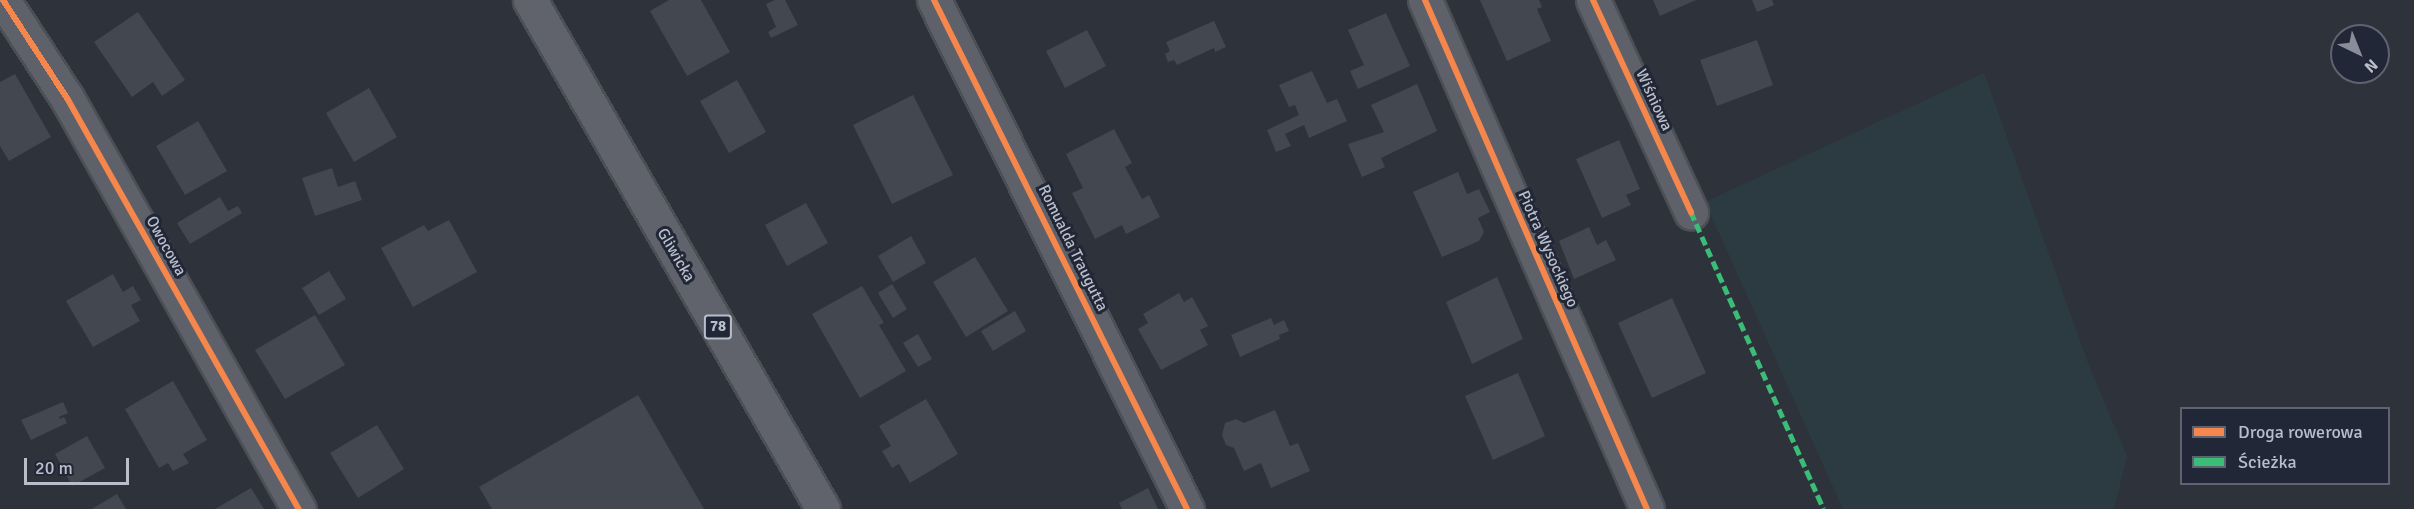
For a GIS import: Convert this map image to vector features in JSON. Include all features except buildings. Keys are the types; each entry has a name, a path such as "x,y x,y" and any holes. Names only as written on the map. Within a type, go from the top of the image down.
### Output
{"main road":[{"name":"Gliwicka","path":"530,0 823,509"}],"street":[{"name":"Owocowa","path":"3,0 67,98 299,509"},
{"name":"Romualda Traugutta","path":"934,0 1187,509"},
{"name":"Piotra Wysockiego","path":"1425,0 1647,509"},
{"name":"Wiśniowa","path":"1593,0 1691,212"}],"shaded area":[{"path":"1984,73 2088,363 2127,456 2114,509 1843,509 1705,202"}],"marked path":[{"path":"1691,212 1824,509"}],"cycle path":[{"path":"3,0 67,98 299,509"},
{"path":"934,0 1187,509"},
{"path":"1425,0 1647,509"},
{"path":"1593,0 1691,212"}]}
